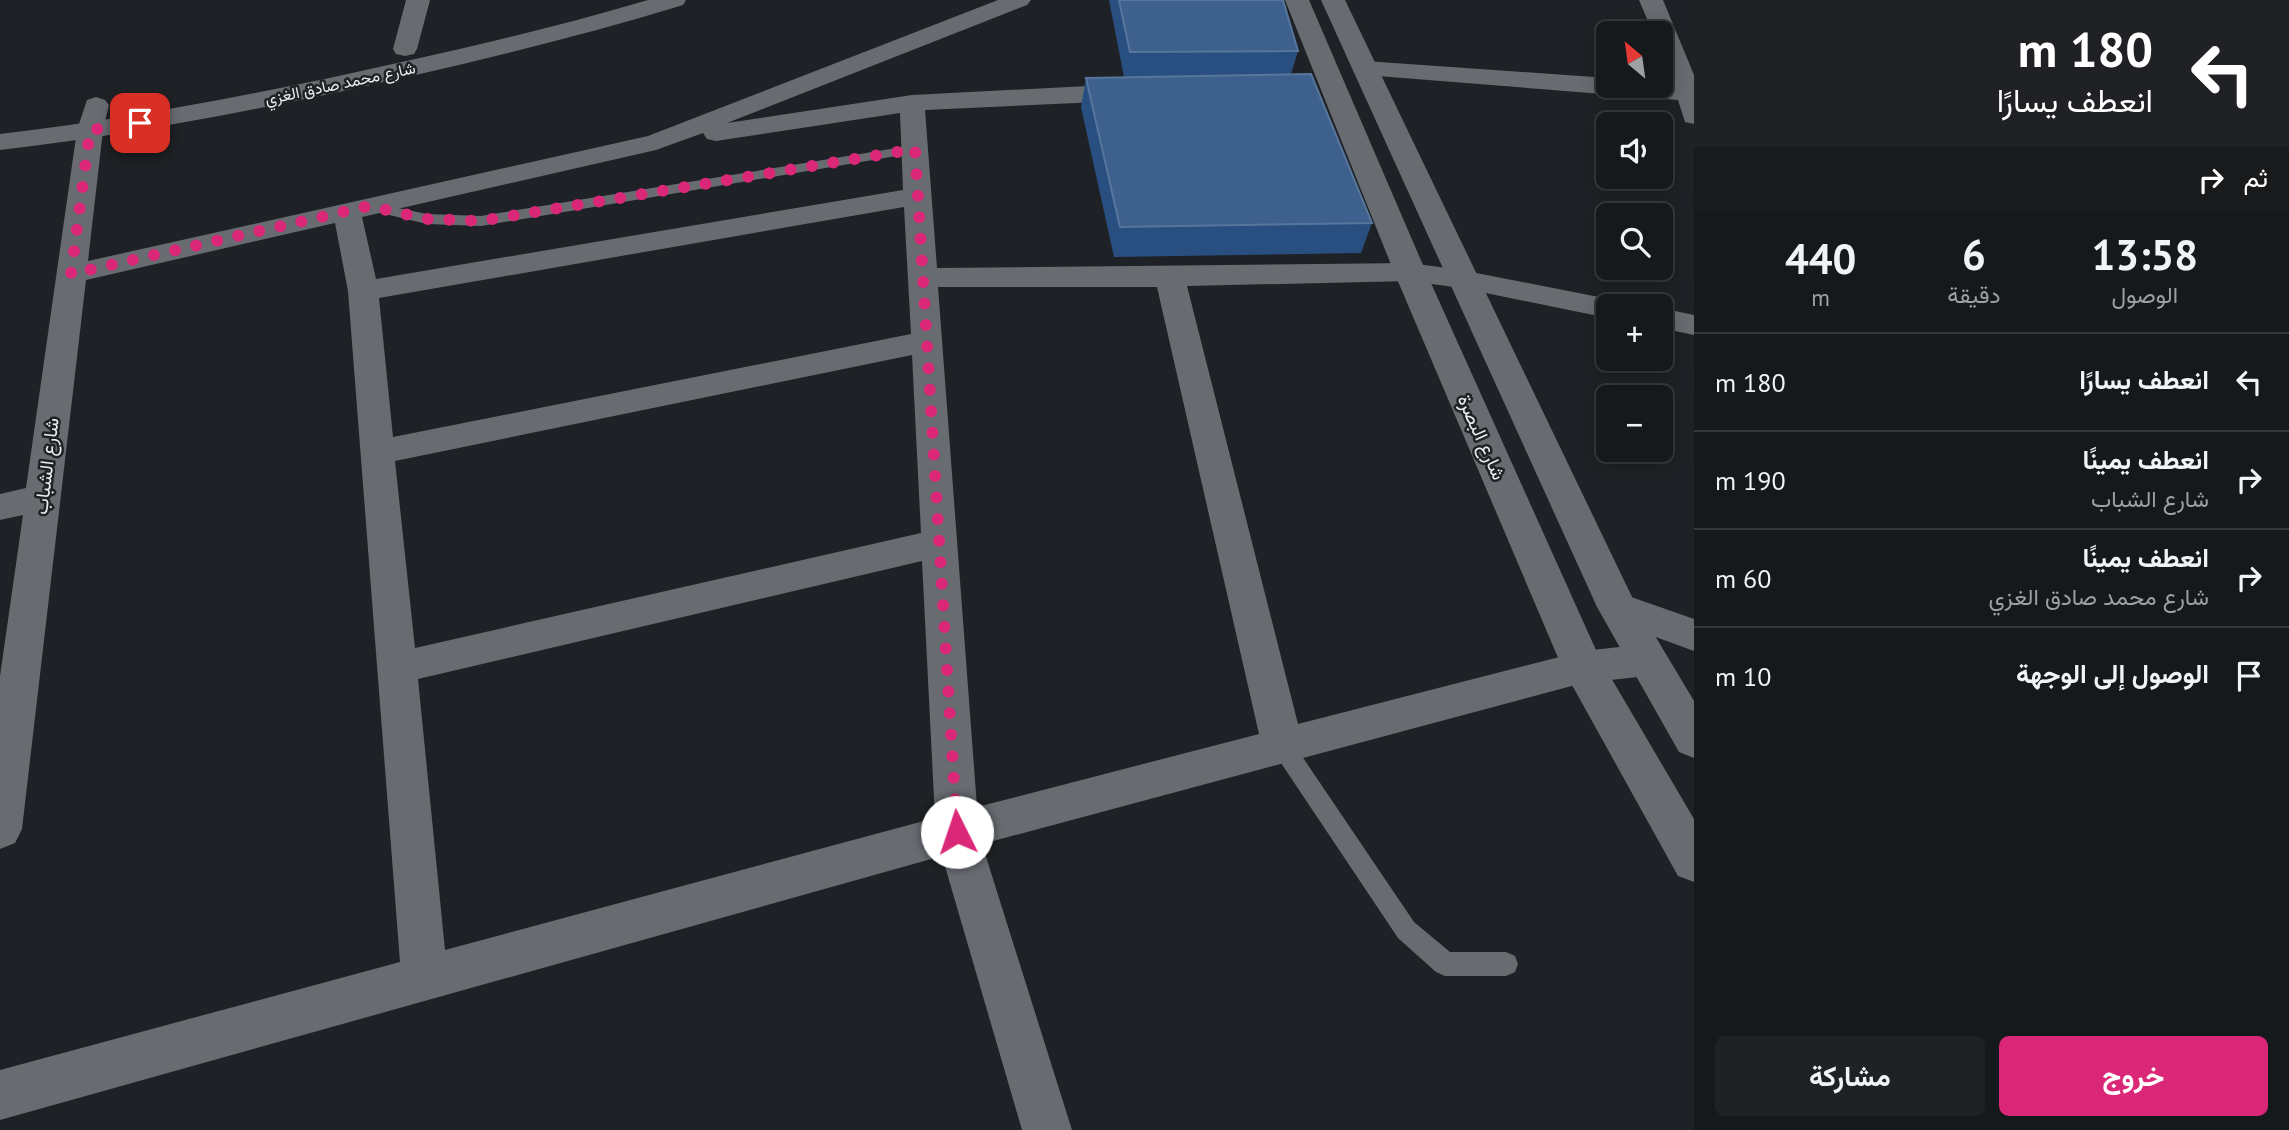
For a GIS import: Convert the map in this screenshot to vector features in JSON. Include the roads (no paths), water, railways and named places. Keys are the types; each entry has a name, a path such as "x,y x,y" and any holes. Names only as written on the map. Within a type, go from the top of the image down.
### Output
{"main road":[{"name":"شارع محمد صادق الغزي","path":"0,142 85,114 405,49 559,14 604,0"},
{"name":"شارع محمد صادق الغزي","path":"85,114 166,119 412,69 569,32 674,0"},
{"name":"شارع البصرة","path":"1297,0 1324,98 1410,272 1583,667 1694,861"},
{"path":"1333,0 1461,279 1617,607 1694,738"},
{"path":"0,118 41,112"}],"street":[{"path":"405,49 418,0"},
{"path":"656,142 1019,0"},
{"path":"1651,0 1692,101"},
{"path":"1365,68 1596,85"},
{"path":"71,274 656,142 912,103 1088,94 1158,96"},
{"path":"1673,98 1692,101"},
{"path":"912,103 957,832 1047,1130"},
{"name":"شارع الشباب","path":"0,829 71,274 85,114"},
{"path":"363,291 918,197"},
{"path":"358,209 377,452 425,978"},
{"path":"923,278 1410,272 1461,279 1596,306"},
{"path":"1170,277 1283,747"},
{"path":"1673,321 1694,325"},
{"path":"377,452 926,341"},
{"path":"0,507 42,498"},
{"path":"397,668 939,543"},
{"path":"1617,607 1694,635"},
{"path":"0,1095 957,832 1583,667 1647,660"}],"lane":[{"path":"358,209 427,219 481,221 915,149"},
{"path":"1283,747 1406,930 1445,964 1506,964"}]}
